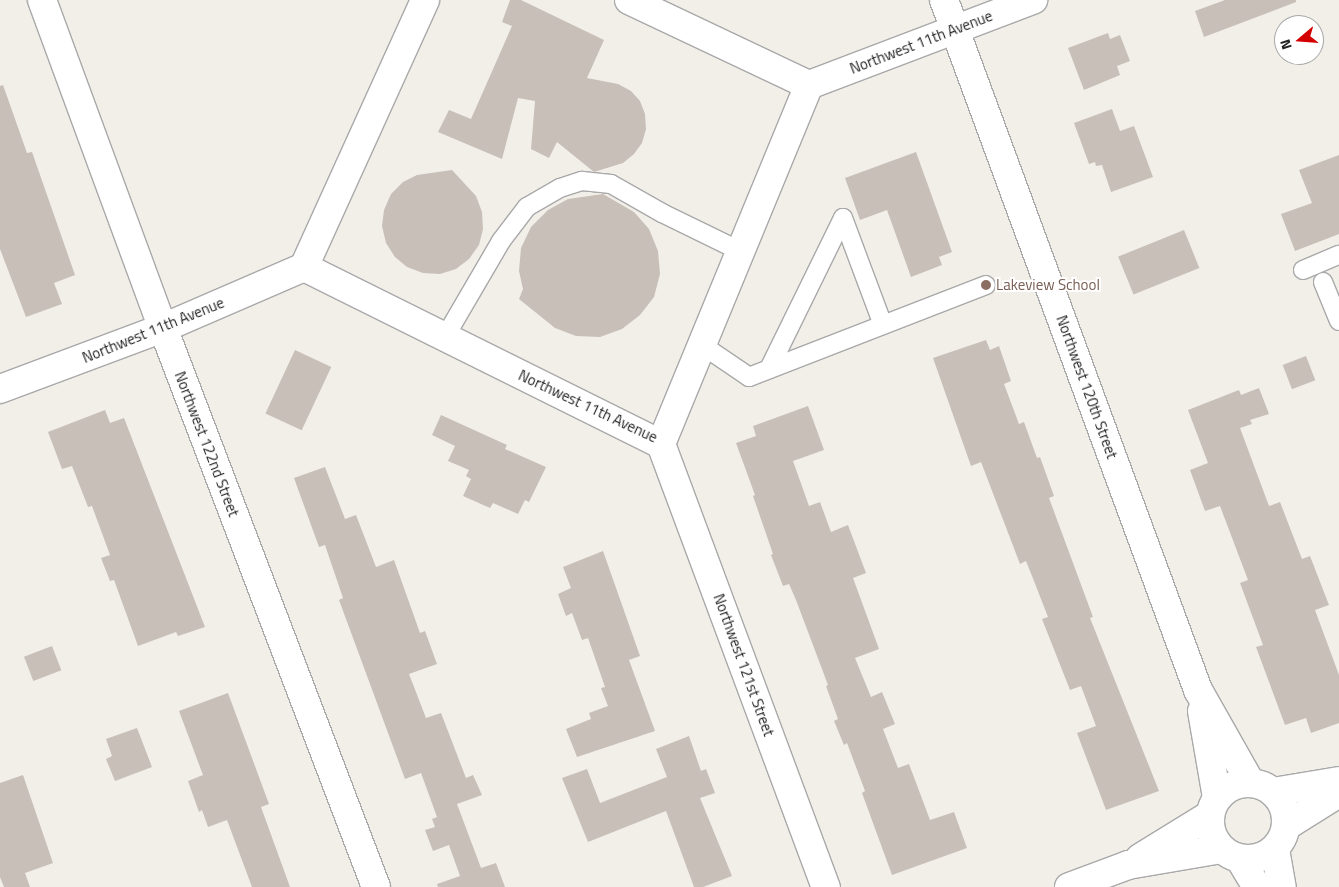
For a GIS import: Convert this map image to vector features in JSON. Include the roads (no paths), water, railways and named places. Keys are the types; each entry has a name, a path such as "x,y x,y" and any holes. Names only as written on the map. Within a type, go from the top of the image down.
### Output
{"street":[{"name":"Northwest 122nd Street","path":"42,0 163,328 376,887"},
{"path":"304,267 425,0"},
{"path":"629,0 809,85"},
{"name":"Northwest 120th Street","path":"944,0 1198,690 1214,806"},
{"name":"Northwest 11th Avenue","path":"0,389 163,328 304,267 661,444 809,85 1033,0"},
{"name":"Northwest 121st Street","path":"661,444 826,887"},
{"name":"Northwest 120th Street","path":"1198,690 1262,787"},
{"path":"1069,887 1128,865 1214,806 1226,789 1238,784 1262,787 1339,781"},
{"path":"1262,787 1281,801 1286,813 1281,837 1282,887"},
{"path":"1128,865 1231,854 1252,860 1264,856 1281,837 1339,793"},
{"path":"1214,806 1212,834 1231,854 1257,887"}],"lane":[{"path":"445,337 501,241 527,207 560,188 582,181 611,184 662,213 740,251"},
{"path":"769,369 843,218 883,325"},
{"path":"1303,270 1339,255"},
{"path":"1324,282 1339,321"},
{"path":"702,345 749,377 986,285"}],"place":[{"name":"Lakeview School","path":"986,285"}]}
